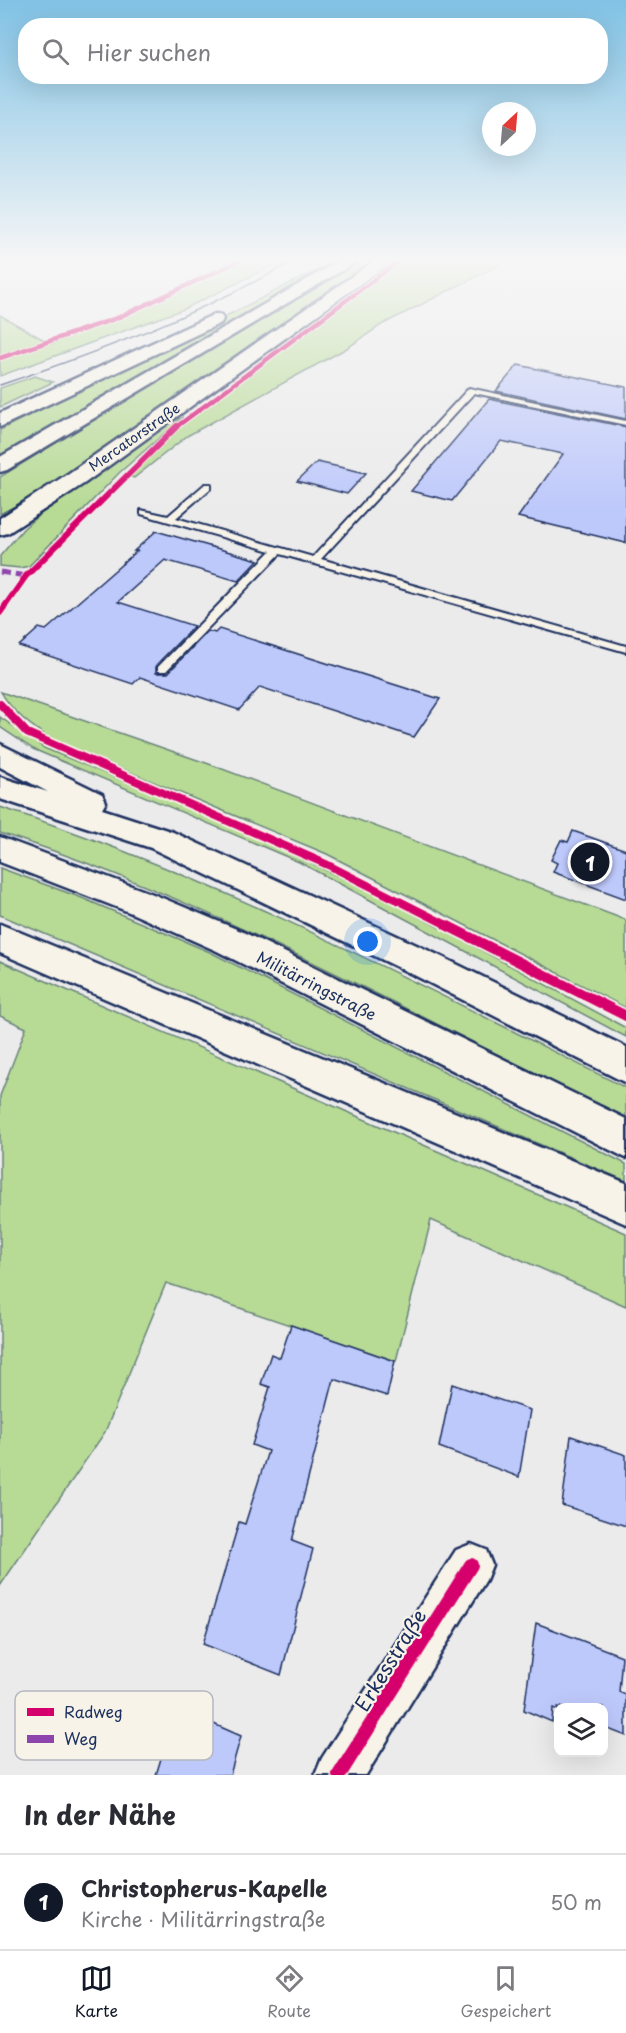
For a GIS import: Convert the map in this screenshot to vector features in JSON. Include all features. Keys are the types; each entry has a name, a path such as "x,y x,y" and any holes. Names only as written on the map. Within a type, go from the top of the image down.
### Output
{"main road":[{"path":"0,422 163,344"},
{"path":"0,466 209,344"},
{"name":"Mercatorstraße","path":"0,528 77,478 267,344"},
{"path":"0,754 162,840 426,965 626,1066"},
{"path":"0,788 162,840"},
{"name":"Militärringstraße","path":"0,849 141,903 229,941 626,1139"},
{"path":"0,938 626,1204"}],"street":[{"name":"Erkesstraße","path":"339,1775 471,1565"}],"lane":[{"path":"315,560 472,390 626,423"},
{"path":"169,520 208,486"},
{"path":"144,512 626,649"},
{"path":"162,669 278,550"}],"green space":[{"path":"0,344 88,344 0,376"},
{"path":"171,344 196,344 0,459 0,430"},
{"path":"219,344 255,344 43,491 0,514 0,477"},
{"path":"291,344 353,344 187,436 134,478 126,475 181,425"},
{"path":"35,376 53,382 0,407 0,388"},
{"path":"183,417 119,473 29,566 20,568 0,566 0,556 23,529 51,504 153,432"},
{"path":"1,692 209,764 626,920 626,1008 327,854 53,740 11,707"},
{"path":"0,717 44,748 217,820 377,894 626,1028 626,1037 299,862 33,749 0,727"},
{"path":"0,807 161,866 240,900 473,1011 626,1088 626,1119 250,932 102,869 0,833"},
{"path":"0,868 82,898 210,952 626,1164 626,1181 0,915"},
{"path":"0,961 626,1233 626,1306 431,1220 396,1361 166,1283 105,1432 0,1586 0,1096 26,1028 0,1016"}],"building":[{"path":"518,365 626,387 626,419 496,391"},
{"path":"489,399 626,427 626,543 518,517 563,454 501,441 452,501 411,491"},
{"path":"317,462 366,473 347,494 297,481"},
{"path":"156,531 258,560 238,581 165,560 118,602 194,626 156,665 156,673 168,673 208,631 215,633 219,629 440,699 414,737 260,687 239,710 140,677 133,684 19,646 39,628 46,630 137,551 134,551"},
{"path":"573,831 626,850 626,899 553,872 557,863 551,860 561,840 568,842"},
{"path":"291,1325 395,1361 387,1396 334,1379 292,1541 313,1549 281,1675 203,1644 239,1522 245,1524 268,1451 252,1445 270,1387 261,1384 271,1354 280,1358"},
{"path":"452,1384 530,1410 519,1477 439,1447"},
{"path":"571,1436 626,1455 626,1526 562,1505"},
{"path":"536,1623 622,1656 619,1692 626,1695 626,1736 608,1729 608,1703 554,1703 552,1722 524,1710"},
{"path":"213,1724 241,1736 230,1775 156,1775 161,1760 213,1760"}],"tram line":[{"path":"0,385 114,344"}],"marked path":[{"path":"0,572 26,576"}],"cycle path":[{"path":"0,358 41,344"},
{"path":"0,613 26,576 124,476 189,415 286,344"},
{"path":"0,704 27,733 328,865 626,1016"},
{"path":"339,1775 471,1565"}],"place":[{"name":"Christopherus-Kapelle","path":"590,862"}]}
